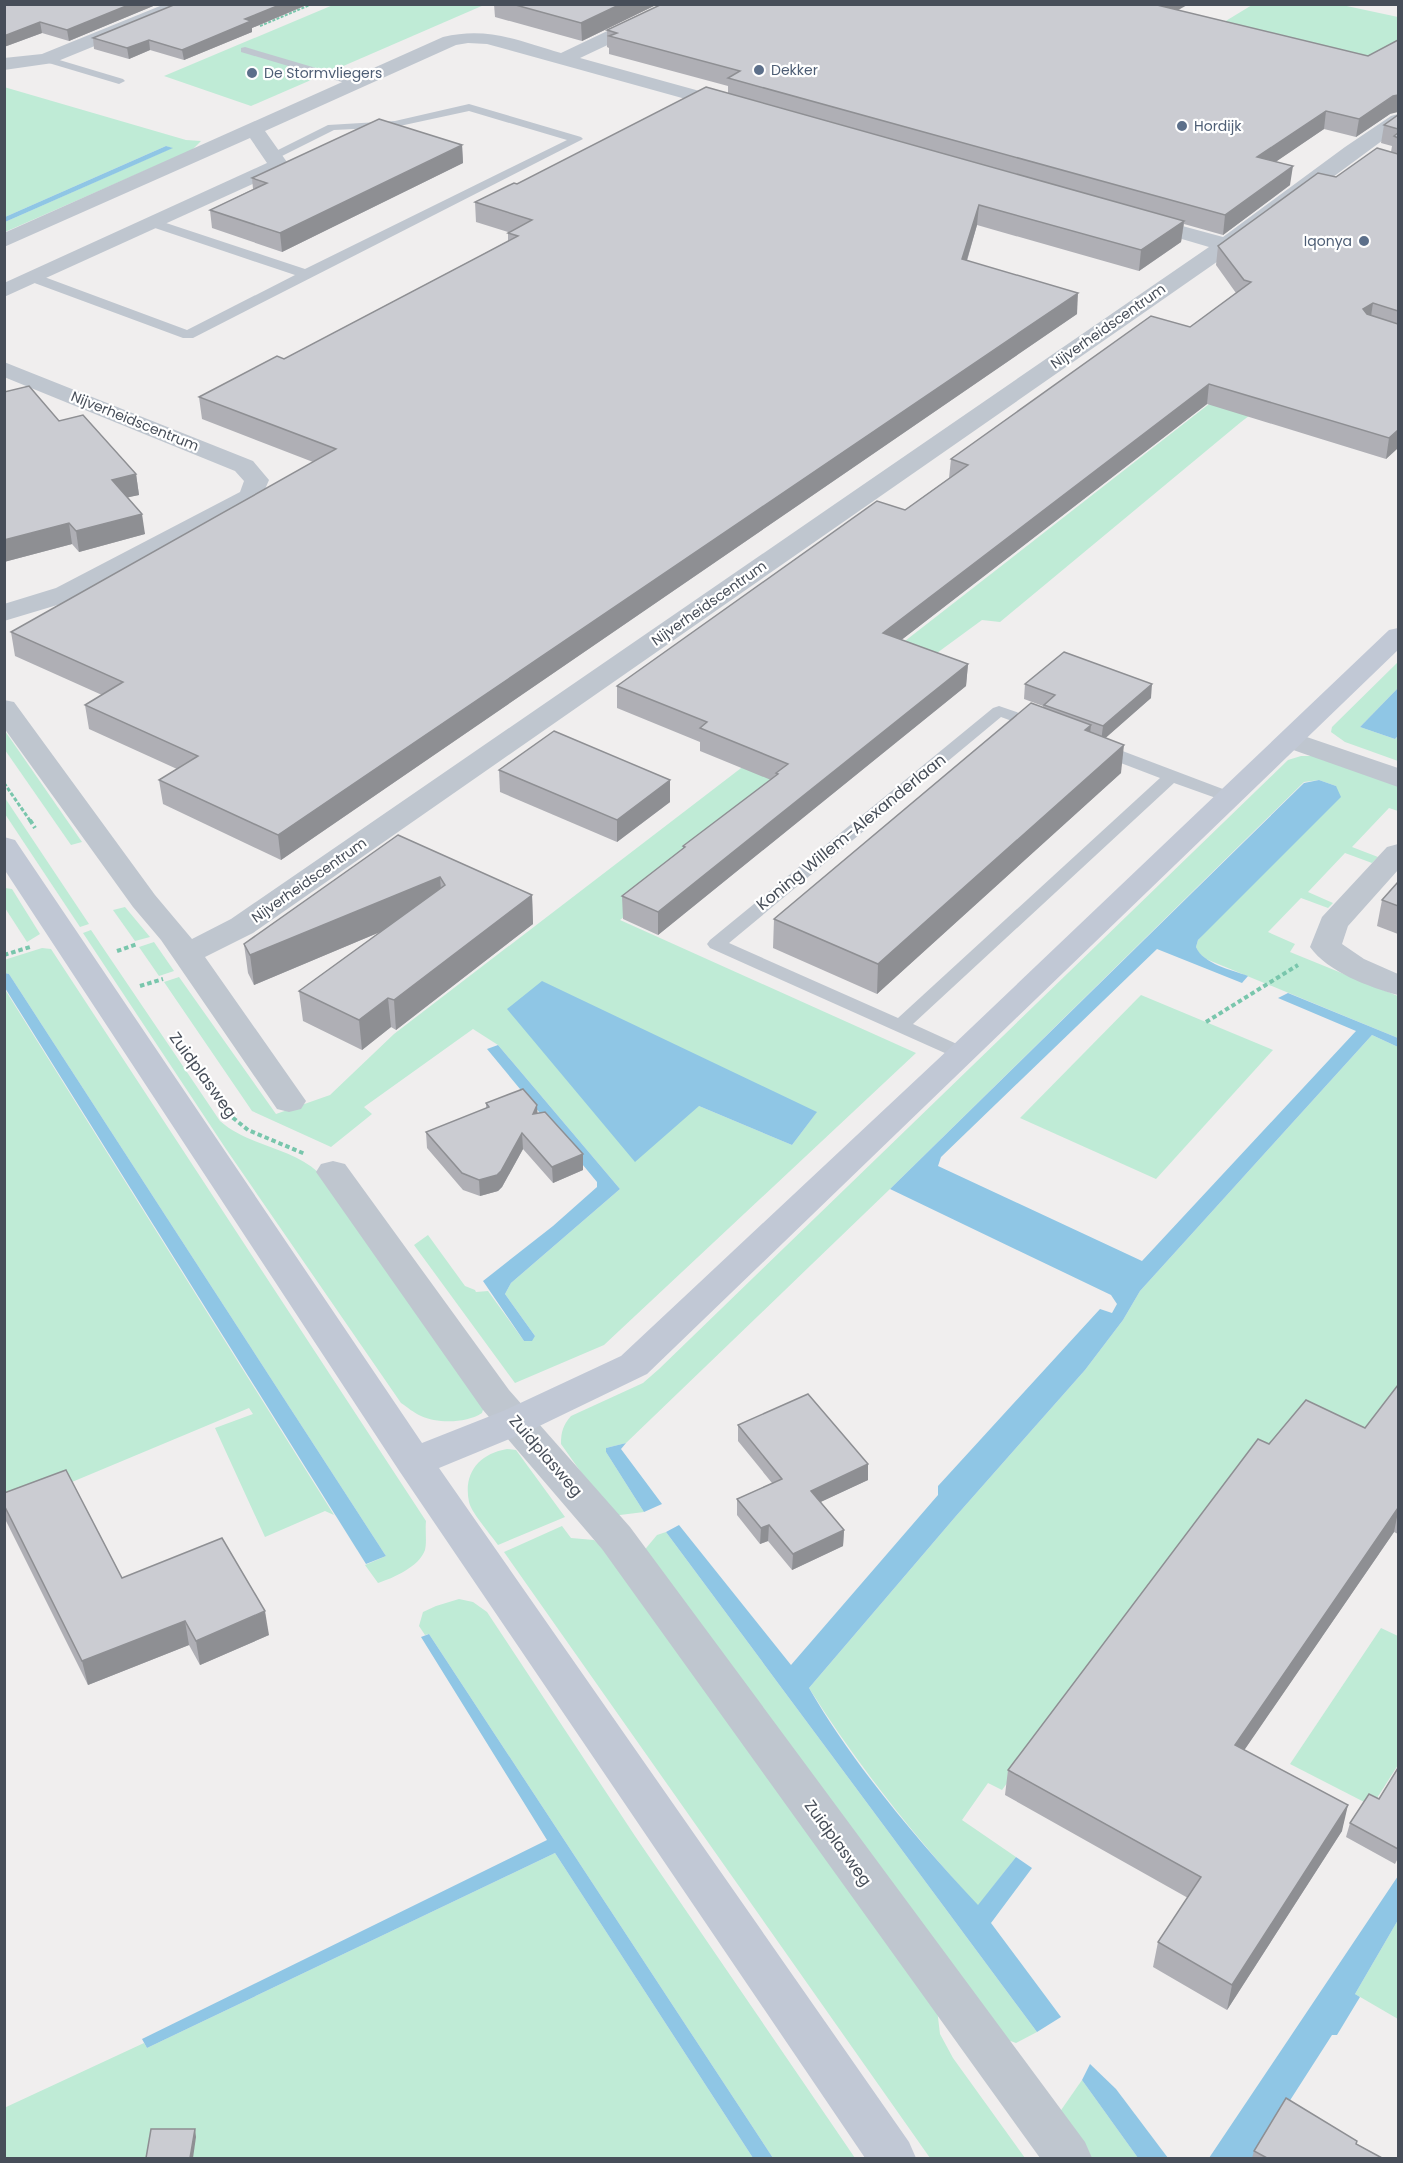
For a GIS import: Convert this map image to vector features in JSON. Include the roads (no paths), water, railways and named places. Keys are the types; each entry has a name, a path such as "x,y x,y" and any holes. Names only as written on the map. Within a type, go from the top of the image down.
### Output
{"main road":[{"path":"414,1462 516,1421 634,1365 963,1054 1398,636"},
{"path":"20,838 414,1462 892,2158"}],"street":[{"path":"4,64 46,59 182,4"},
{"path":"565,58 680,4"},
{"path":"4,241 450,41 468,37 488,38 565,58 759,113"},
{"name":"Nijverheidscentrum","path":"187,954 242,926 1226,245 1363,154 1398,120"},
{"path":"4,291 279,165 253,129"},
{"path":"1123,216 1226,245"},
{"name":"Nijverheidscentrum","path":"4,369 244,466 257,480 251,496 65,594 4,613"},
{"path":"4,708 144,901 187,954 289,1101"},
{"path":"1292,740 1398,778"},
{"path":"1398,853 1334,924 1326,947 1353,966 1398,985"},
{"name":"Zuidplasweg","path":"333,1172 496,1400 616,1538 1068,2158"}],"lane":[{"path":"245,50 356,83"},
{"path":"46,59 119,81"},
{"path":"34,278 188,335 577,139 469,107 394,124 332,127 272,156"},
{"path":"153,223 306,274"},
{"name":"Koning Willem-Alexanderlaan","path":"963,1054 716,944 999,711 1053,731"},
{"path":"1085,744 1230,798"},
{"path":"900,1026 1172,776"}],"water":[{"path":"166,146 173,148 5,222 5,217"},
{"path":"1398,688 1398,736 1395,739 1360,727"},
{"path":"1319,780 1336,786 1341,797 1198,940 1196,947 1205,958 1219,966 1248,976 1242,983 1157,949 941,1157 938,1166 1142,1261 1356,1031 1278,998 1288,993 1398,1038 1398,1047 1372,1035 1140,1291 1123,1320 1085,1370 809,1688 826,1717 866,1773 932,1855 978,1905 1016,1857 1032,1868 991,1923 1061,2017 1037,2032 666,1532 679,1525 791,1665 938,1495 938,1486 1100,1309 1112,1313 1117,1304 1111,1295 890,1189 1304,783"},
{"path":"5,973 9,974 386,1556 366,1564 5,988"},
{"path":"542,981 817,1112 792,1145 699,1106 635,1162 507,1009"},
{"path":"498,1045 620,1189 511,1283 505,1294 535,1336 532,1341 524,1341 483,1281 553,1226 597,1187 597,1182 487,1049"},
{"path":"626,1443 621,1449 662,1504 644,1512 606,1452 606,1448"},
{"path":"429,1634 773,2158 753,2158 555,1853 147,2048 142,2039 547,1840 421,1637"},
{"path":"1398,1876 1398,1920 1355,1994 1360,1997 1337,2035 1332,2035 1253,2158 1209,2158"},
{"path":"1090,2064 1116,2089 1168,2158 1138,2158 1082,2080"}],"place":[{"name":"Dekker","path":"759,70"},
{"name":"De Stormvliegers","path":"252,73"},
{"name":"Hordijk","path":"1182,126"},
{"name":"Iqonya","path":"1364,241"}]}
